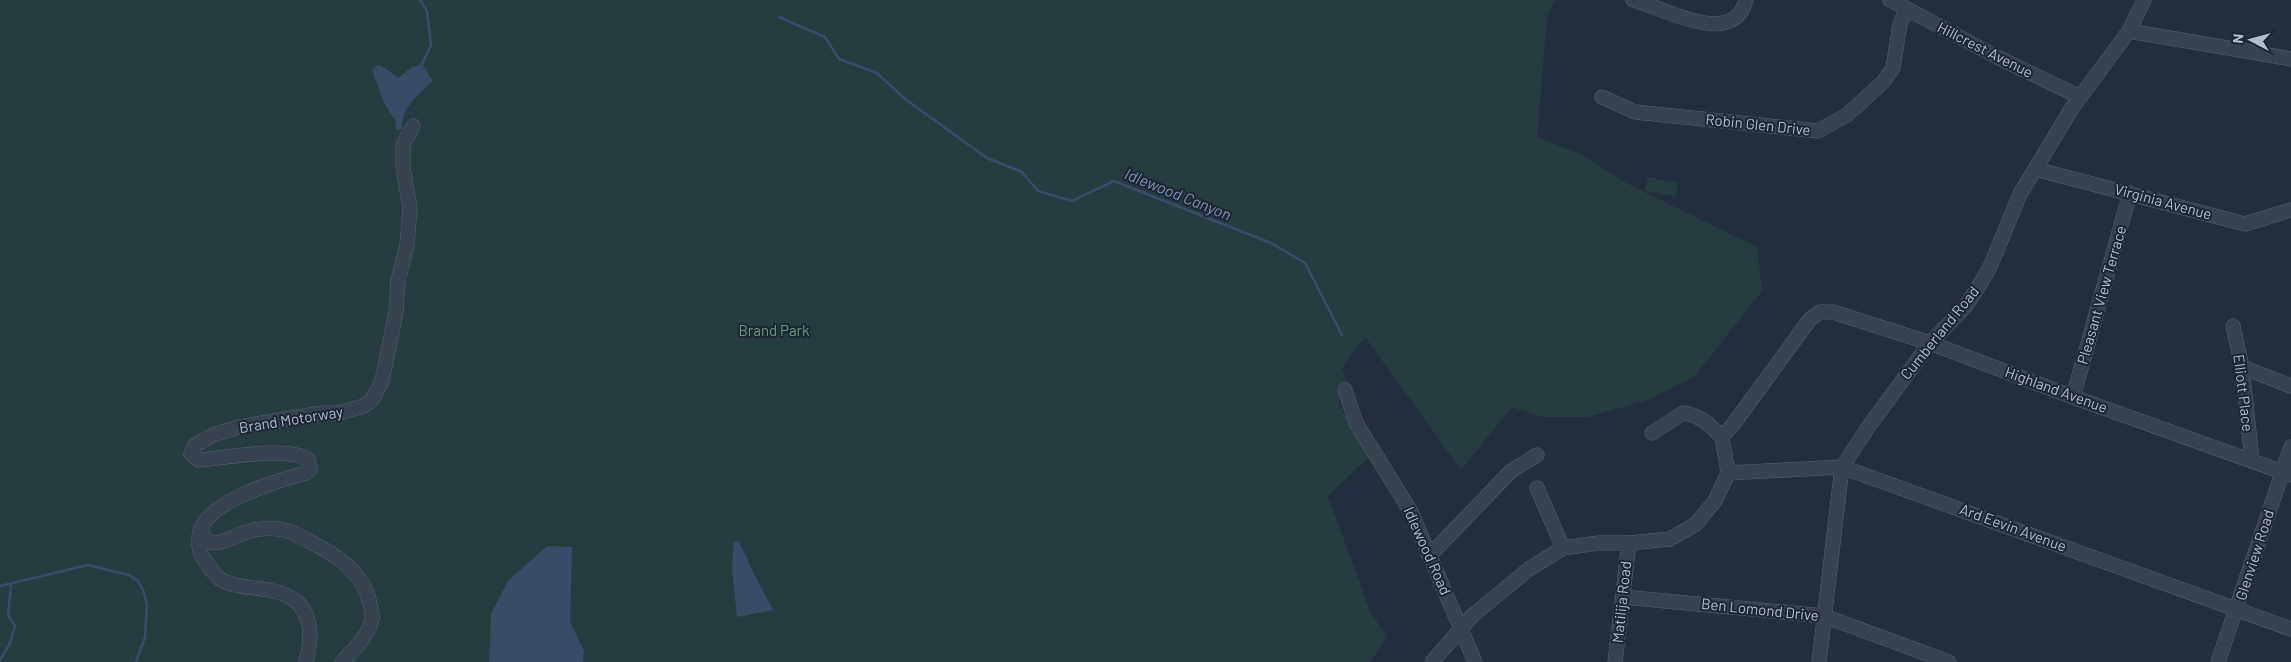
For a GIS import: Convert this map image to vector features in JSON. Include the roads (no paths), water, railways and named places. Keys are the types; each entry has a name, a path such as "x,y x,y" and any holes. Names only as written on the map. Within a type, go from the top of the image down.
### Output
{"street":[{"path":"1633,0 1706,24 1729,22 1740,14 1746,0"},
{"name":"Hillcrest Avenue","path":"1890,0 1906,10 2080,97"},
{"name":"Cumberland Road","path":"1819,662 1842,466 1930,343 1964,308 1978,289 1990,267 2020,194 2034,169 2080,97 2129,32 2144,0"},
{"name":"Robin Glen Drive","path":"1602,97 1635,112 1818,132 1847,115 1883,82 1893,68 1900,24 1906,10"},
{"path":"2129,32 2291,59"},
{"name":"Brand Motorway","path":"201,527 211,516 238,497 266,484 306,472 310,469 310,463 308,459 299,454 283,452 199,460 191,454 195,445 214,435 239,427 322,413 354,410 372,400 382,381 396,312 398,281 407,244 410,208 403,167 403,145 413,126"},
{"name":"Virginia Avenue","path":"2034,169 2246,224 2290,206"},
{"name":"Pleasant View Terrace","path":"2073,397 2130,193"},
{"name":"Highland Avenue","path":"1722,437 1810,319 1820,312 1833,312 1930,343 2073,397 2287,473"},
{"name":"Elliott Place","path":"2233,326 2242,367 2252,460"},
{"path":"2242,367 2291,386"},
{"name":"Idlewood Road","path":"1346,390 1356,423 1412,512 1428,554 1475,662"},
{"path":"1432,662 1460,628 1529,569 1563,548 1598,542 1628,543 1670,539 1696,524 1715,501 1728,473 1722,437 1701,418 1683,414 1652,433"},
{"name":"Glenview Road","path":"2218,662 2287,473 2291,447"},
{"path":"1428,554 1435,550 1511,471 1537,455"},
{"name":"Ard Eevin Avenue","path":"1728,473 1842,466 2291,629"},
{"path":"1537,488 1563,548"},
{"path":"201,527 199,552 217,577 226,582 276,592 289,597 300,606 309,620 311,642 306,662"},
{"path":"201,527 203,535 209,542 222,543 245,532 260,529 288,531 326,550 356,574 368,592 373,618 367,634 342,662"},
{"name":"Matilija Road","path":"1616,662 1628,543"},
{"name":"Ben Lomond Drive","path":"1623,597 1824,616 1949,662"}],"water":[{"path":"422,64 433,81 407,108 402,122 402,129 396,130 395,120 384,103 372,70 378,65 398,78 412,67"},
{"path":"739,541 773,610 737,617 732,569 734,542"},
{"path":"547,546 572,547 570,622 584,651 583,662 489,662 491,614 508,581"}],"waterway":[{"path":"420,0 427,11 431,45 422,64"},
{"name":"Idlewood Canyon","path":"779,17 825,37 839,59 877,73 905,99 987,158 1022,172 1038,191 1072,201 1114,181 1271,243 1305,263 1342,335"},
{"path":"0,586 88,565 129,575 138,581 144,592 147,606 145,637 136,662"},
{"path":"0,660 10,643 15,626 8,615 11,585"}],"park label":[{"name":"Brand Park","path":"774,331"}]}
